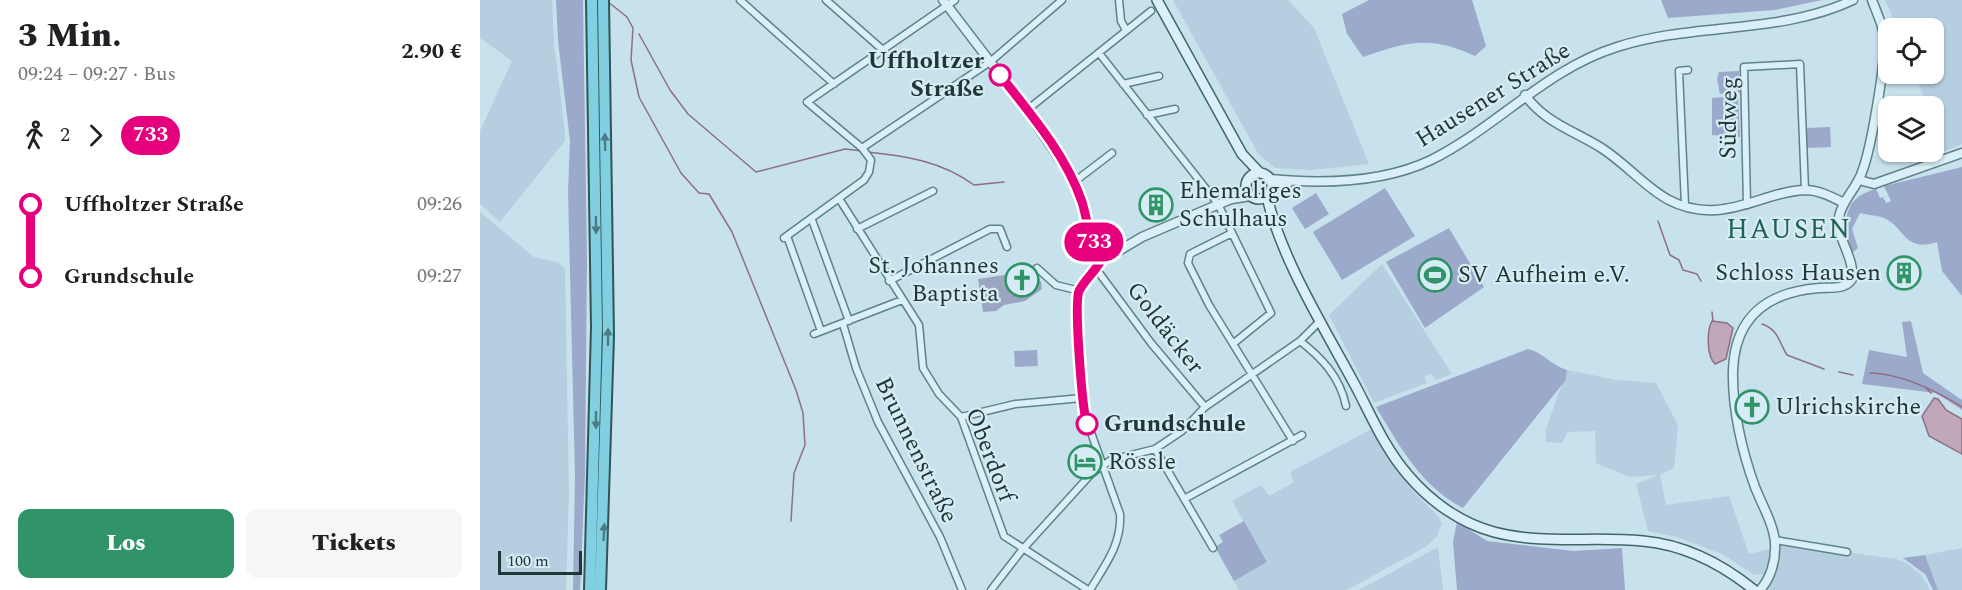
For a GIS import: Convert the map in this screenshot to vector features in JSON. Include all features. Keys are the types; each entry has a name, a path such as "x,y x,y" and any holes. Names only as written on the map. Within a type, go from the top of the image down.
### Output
{"highway":[{"path":"590,590 597,338 592,0"},
{"path":"600,590 608,336 603,0"}],"main road":[{"path":"1158,0 1242,154 1259,172 1261,191 1320,321 1391,452 1407,475 1450,513 1493,532 1531,538 1644,541 1668,545 1702,556 1725,568 1754,590"},
{"path":"1242,154 1247,178 1261,191"},
{"path":"1247,178 1259,172"}],"street":[{"path":"740,0 834,84"},
{"path":"826,0 884,51"},
{"path":"862,148 990,62 1062,0"},
{"path":"1119,0 1121,21 1126,30"},
{"name":"Hausener Straße","path":"1103,257 1231,199 1291,182 1356,179 1429,161 1487,124 1555,75 1585,60 1646,38 1692,30 1788,20 1831,10 1853,0"},
{"path":"1760,590 1772,569 1775,540 1743,447 1733,380 1735,352 1747,321 1772,300 1791,292 1840,287 1850,283 1852,269 1839,225 1844,202 1859,180 1865,163 1884,46 1883,30 1872,0"},
{"path":"822,331 786,237 857,187 869,172 871,160 862,148 807,102 884,51 949,2 990,62 1027,110 1074,182 1096,248 1103,257 1097,270 1080,291 1076,308 1082,398 1087,424 1120,514 1120,534 1116,546 1089,590"},
{"path":"1027,110 1151,11"},
{"path":"1099,53 1218,204 1271,313 1234,344"},
{"name":"Südweg","path":"1747,205 1744,67 1800,64 1805,190"},
{"path":"1684,205 1679,71 1688,70"},
{"path":"1123,84 1159,76"},
{"path":"1525,95 1551,122 1605,151 1657,194 1684,205 1715,210 1747,205 1805,190 1822,193 1844,202"},
{"path":"1147,115 1175,109"},
{"path":"1074,182 1112,153"},
{"path":"1859,180 1874,184 1962,153"},
{"path":"857,229 933,191"},
{"name":"Oberdorf","path":"840,200 889,281 919,325 923,368 939,394 961,417 999,527 1009,542 1089,590"},
{"name":"Brunnenstraße","path":"812,220 846,322 856,368 879,422 939,537 962,590"},
{"path":"889,281 990,229 1000,229 1007,247"},
{"path":"1232,233 1190,254 1188,263 1209,305 1293,441"},
{"path":"1037,268 1056,285 1080,291"},
{"name":"Goldäcker","path":"1097,270 1151,343 1205,407"},
{"path":"814,334 902,300"},
{"path":"991,590 1022,550 1078,486 1102,465 1111,460 1155,449 1182,431 1205,407 1300,341 1320,321"},
{"path":"1300,341 1323,359 1344,396 1346,406"},
{"path":"961,417 1015,404 1082,398"},
{"path":"1184,499 1302,435"},
{"path":"1155,449 1213,549"},
{"path":"1775,540 1848,552"}],"shaded area":[{"path":"480,0 552,0 554,43 565,132 565,141 500,222 480,204 480,131 512,61 480,38"},
{"path":"556,0 583,0 587,258 585,475 580,590 573,590 575,476 568,191 570,141 558,41"},
{"path":"1173,0 1288,0 1314,28 1369,164 1311,170 1276,168 1259,155"},
{"path":"1369,0 1472,0 1486,46 1475,56 1445,45 1419,43 1363,57 1347,34 1342,14"},
{"path":"1661,0 1822,0 1775,10 1668,18"},
{"path":"1885,0 1962,0 1962,144 1945,151 1944,96 1924,96 1918,84 1944,84 1944,18 1893,18"},
{"path":"1739,71 1740,93 1720,94 1717,79 1719,72"},
{"path":"1738,96 1740,137 1712,135 1712,98"},
{"path":"1830,127 1831,147 1807,148 1805,128"},
{"path":"1962,167 1962,296 1942,271 1937,242 1918,244 1911,242 1884,218 1860,213 1852,229 1858,248 1852,253 1846,222 1856,199 1876,189 1880,198 1883,197 1886,203 1891,201 1884,186"},
{"name":"SV Aufheim e.V.","path":"1385,188 1415,236 1342,280 1313,232"},
{"path":"1316,193 1329,214 1305,229 1292,208"},
{"path":"480,212 534,257 557,262 565,269 569,492 566,590 480,590"},
{"name":"SV Aufheim e.V.","path":"1449,228 1484,287 1425,328 1386,262"},
{"path":"1382,264 1452,374 1436,380 1431,374 1427,375 1424,377 1427,383 1374,403 1329,315"},
{"path":"1031,271 1041,282 1042,289 1025,301 1004,305 996,311 983,312 978,279"},
{"path":"1712,321 1727,323 1733,328 1726,359 1715,364 1710,355 1708,342"},
{"path":"1911,321 1923,373 1962,400 1962,410 1936,393 1862,384 1869,350 1907,357 1902,322"},
{"path":"1528,349 1567,370 1565,381 1463,508 1435,489 1423,477 1403,451 1376,407"},
{"path":"1037,350 1038,366 1015,367 1014,351"},
{"path":"1567,370 1617,380 1656,383 1678,425 1674,468 1660,475 1666,505 1729,496 1749,554 1771,549 1766,574 1754,575 1724,555 1677,537 1648,531 1636,484 1658,475 1629,477 1596,463 1595,431 1568,432 1562,443 1546,442 1546,429"},
{"path":"1934,398 1938,399 1946,410 1962,419 1962,454 1929,436 1922,416"},
{"path":"1372,429 1385,454 1412,490 1439,517 1442,524 1437,536 1427,546 1347,590 1239,590 1234,581 1267,562 1232,501 1261,485 1269,496 1294,482 1290,472"},
{"path":"1244,521 1267,562 1234,581 1215,547 1223,542 1219,535"},
{"path":"1457,522 1487,541 1573,551 1622,548 1625,590 1457,590 1453,542"},
{"path":"1779,543 1897,559 1908,564 1923,577 1930,590 1768,590 1777,570"},
{"path":"1438,547 1443,590 1359,590"},
{"path":"1962,548 1962,590 1938,590 1925,555"},
{"path":"1925,555 1938,590 1933,590 1925,574 1903,558"}],"waterway":[{"path":"607,1 627,17 633,28 631,60 639,97 681,173 699,193 709,194 732,232 796,390 803,413 805,445 794,473 791,521"},
{"path":"639,34 670,90 688,114 756,172 845,149 862,151"},
{"path":"867,152 896,155 936,165 974,185 1004,182"},
{"path":"1658,221 1670,255 1679,260 1683,270 1697,274 1701,281"},
{"path":"1712,312 1713,321"},
{"path":"1762,324 1772,329 1787,355 1824,369"},
{"path":"1839,372 1853,375"},
{"path":"1870,373 1894,376 1918,384 1962,407"},
{"path":"1926,388 1931,393"}],"bus line":[{"name":"733","path":"1000,75 1027,110 1074,182 1096,248 1103,257 1097,270 1080,291 1076,308 1081,348 1082,401 1087,424"}],"place":[{"name":"Uffholtzer Straße","path":"1000,75"},
{"name":"Ehemaliges Schulhaus","path":"1156,205"},
{"name":"Schloss Hausen","path":"1904,273"},
{"name":"SV Aufheim e.V.","path":"1435,275"},
{"name":"St. Johannes Baptista","path":"1022,280"},
{"name":"Ulrichskirche","path":"1752,407"},
{"name":"Grundschule","path":"1087,424"},
{"name":"Rössle","path":"1085,462"}],"district":[{"name":"HAUSEN","path":"1789,230"}]}
